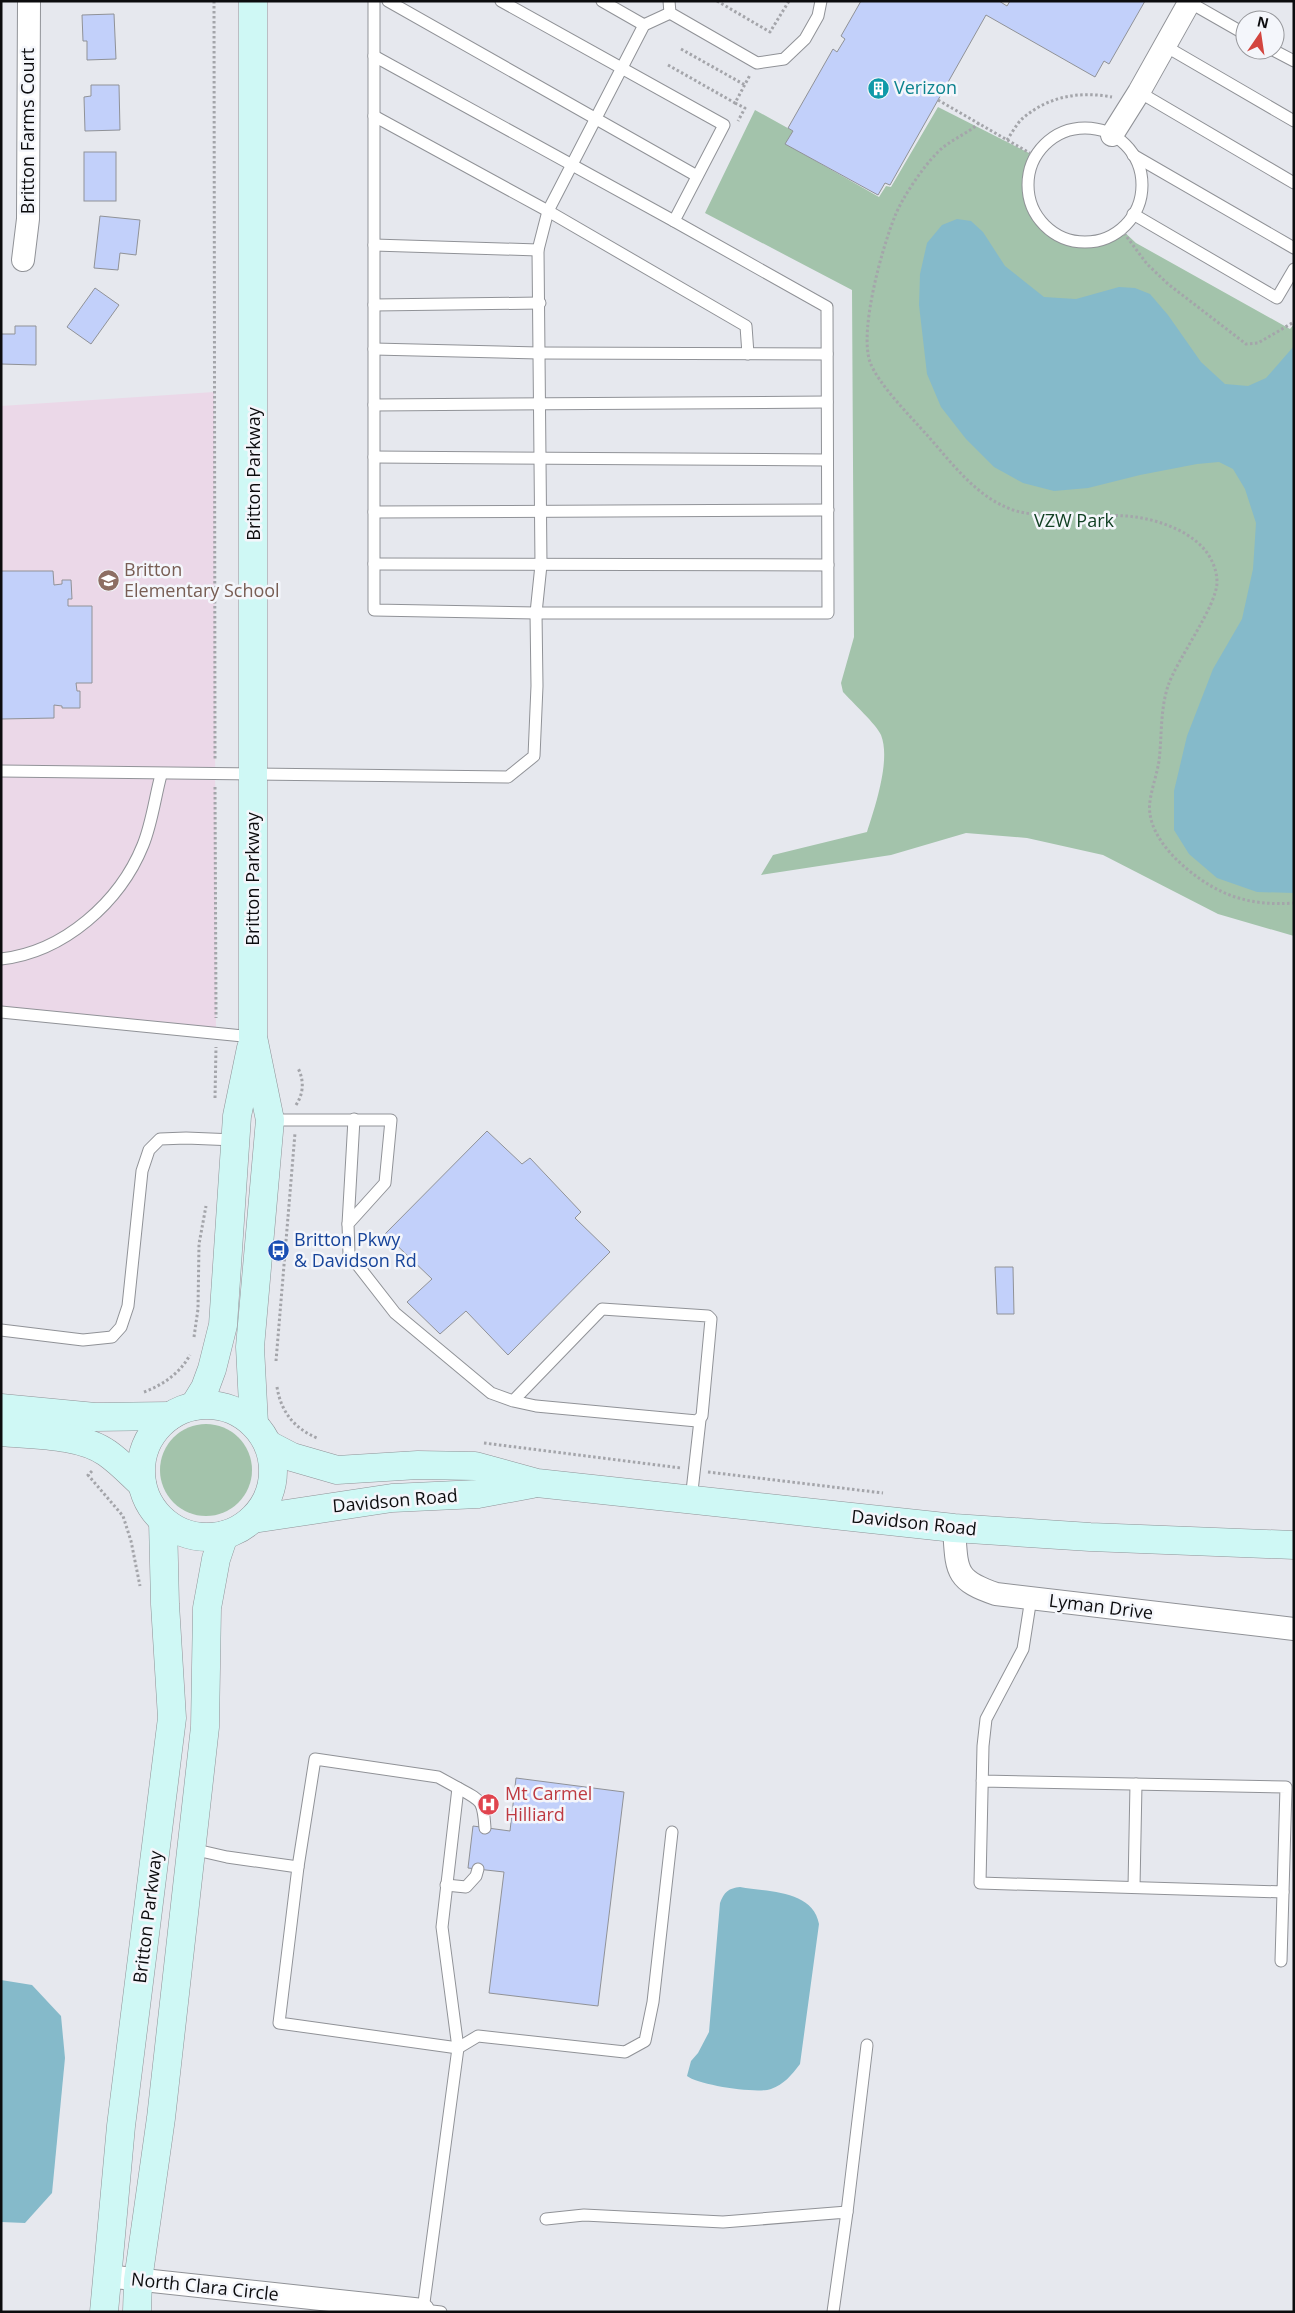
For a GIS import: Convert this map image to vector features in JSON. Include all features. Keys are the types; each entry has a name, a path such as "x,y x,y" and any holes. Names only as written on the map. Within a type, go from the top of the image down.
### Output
{"main road":[{"name":"Britton Parkway","path":"182,1411 205,1388 212,1370 222,1325 237,1116 253,1037 253,1"},
{"name":"Britton Parkway","path":"253,1037 270,1120 250,1347 262,1435"},
{"path":"1,1408 95,1417 182,1411 216,1405 237,1412 262,1435 274,1469 270,1492 264,1507 240,1529 224,1536 202,1537 182,1532 163,1521 150,1504 142,1484 141,1465 146,1446 155,1429 182,1411"},
{"path":"1,1432 66,1438 88,1445 106,1452 142,1484"},
{"name":"Davidson Road","path":"262,1435 292,1457 337,1470 418,1465 475,1466 536,1483 954,1528 1090,1538 1294,1545"},
{"name":"Davidson Road","path":"253,1519 392,1498 478,1494 536,1483"},
{"name":"Britton Parkway","path":"104,2312 123,2116 172,1718 165,1604 163,1521"},
{"name":"Britton Parkway","path":"137,2312 138,2280 161,2118 205,1728 207,1608 216,1560 224,1536"}],"street":[{"name":"Britton Farms Court","path":"23,260 28,218 29,1"},
{"path":"1112,135 1139,92 1189,2"},
{"name":"Lyman Drive","path":"954,1528 956,1561 964,1579 975,1587 996,1594 1294,1629"},
{"name":"North Clara Circle","path":"106,2276 432,2311"}],"lane":[{"path":"374,1 374,56 374,610 536,613 828,613 827,307 374,56"},
{"path":"388,1 697,176"},
{"path":"501,1 724,125 674,221"},
{"path":"602,1 644,25"},
{"path":"1,771 161,775 215,772 508,777 534,756 537,686 536,613 541,565 542,510 539,459 540,303 538,250 548,211 644,25 669,7 757,63 784,59 805,38 818,16 822,1"},
{"path":"1189,2 1235,28"},
{"path":"1165,46 1294,121"},
{"path":"1139,92 1294,183"},
{"path":"374,116 548,211 746,326 748,354"},
{"path":"1133,155 1141,174 1142,190 1133,214 1121,229 1106,238 1090,242 1074,242 1052,232 1043,225 1032,208 1028,176 1035,156 1049,140 1068,131 1090,129 1112,135 1133,155 1294,248"},
{"path":"1133,214 1277,298 1294,269"},
{"path":"374,245 538,250"},
{"path":"374,305 540,303"},
{"path":"374,349 539,353 827,354"},
{"path":"374,405 827,402"},
{"path":"374,456 539,459 827,460"},
{"path":"374,512 828,510"},
{"path":"374,564 828,565"},
{"path":"1,959 38,949 74,932 109,898 124,880 143,844 161,775"},
{"path":"1,1012 253,1037"},
{"path":"354,1119 348,1224 349,1254 395,1313 492,1393 512,1402 700,1420"},
{"path":"270,1120 389,1119 392,1122 385,1183 348,1224"},
{"path":"1,1330 83,1340 112,1337 121,1328 128,1306 142,1171 150,1150 160,1139 235,1140"},
{"path":"512,1402 602,1309 708,1316 711,1319 691,1500"},
{"path":"1031,1598 1023,1649 986,1719 982,1781 980,1883 1283,1892"},
{"path":"485,1828 484,1806 476,1798 438,1777 315,1759 298,1867 279,2024 458,2048 478,2036 625,2052 645,2040 653,2002 672,1832"},
{"path":"982,1781 1286,1787 1281,1961"},
{"path":"1134,1887 1136,1784"},
{"path":"432,2311 458,2048 442,1927 458,1788"},
{"path":"192,1849 227,1857 298,1867"},
{"path":"446,1885 466,1887 476,1876 478,1869"},
{"path":"833,2312 867,2045"},
{"path":"546,2219 584,2215 723,2222 847,2212"}],"path":[{"path":"214,1 215,1102"},
{"path":"717,1 770,32 789,1"},
{"path":"680,49 744,85"},
{"path":"1007,140 1022,118 1049,101 1078,94 1096,94 1117,98"},
{"path":"938,100 1035,156"},
{"path":"979,123 952,140 935,154 896,213 871,304 867,342 871,364 882,381 951,464 974,486 997,502 1014,510 1038,516 1067,515 1087,519 1104,516 1151,520 1186,534 1205,550 1215,569 1215,591 1167,688 1159,762 1150,803 1152,819 1159,838 1173,856 1192,873 1226,895 1255,904 1294,903"},
{"path":"1121,229 1147,264 1168,284 1246,344 1258,342 1294,322"},
{"path":"193,1342 198,1309 199,1244 206,1205"},
{"path":"136,1395 161,1385 178,1370 190,1356 192,1349"},
{"path":"88,1475 123,1516 131,1541 140,1587"}],"shaded area":[{"name":"Britton Elementary School","path":"214,392 216,1033 1,1012 1,406"}],"green space":[{"name":"VZW Park","path":"938,107 1035,156 1028,176 1032,208 1052,232 1075,242 1090,242 1106,238 1121,229 1136,243 1290,329 1294,324 1294,936 1218,914 1103,855 1027,838 966,833 891,855 761,875 773,855 867,832 881,784 884,745 881,735 869,719 843,692 841,683 854,637 852,290 705,213 755,110 793,131 786,144 879,197 886,186 891,187"},
{"path":"206,1424 224,1427 239,1437 249,1452 252,1470 249,1488 239,1503 224,1513 206,1516 188,1513 173,1503 163,1488 160,1470 163,1452 173,1437 188,1427"}],"water":[{"path":"957,219 971,221 983,232 1005,266 1044,297 1076,299 1119,287 1135,288 1150,294 1168,315 1201,362 1225,384 1248,386 1266,378 1294,346 1294,893 1257,892 1217,878 1189,854 1174,830 1174,791 1187,736 1213,669 1242,619 1253,569 1256,523 1245,489 1233,469 1219,462 1197,464 1140,475 1088,488 1054,491 1023,483 994,467 966,439 941,407 927,374 919,305 920,274 927,243 942,225"},
{"path":"740,1887 776,1892 799,1899 815,1913 819,1924 800,2064 784,2082 771,2089 764,2090 741,2089 703,2083 687,2076 691,2061 698,2053 709,2032 720,1903 727,1891"},
{"path":"1,1980 32,1985 61,2016 65,2058 52,2193 25,2223 1,2222"}],"building":[{"name":"Verizon","path":"861,1 999,1 1007,6 1010,1 1145,1 1109,64 1104,61 1095,77 986,15 890,185 885,183 878,195 785,144 793,131 788,128 833,49 837,52 845,39 841,36"},
{"path":"114,14 116,59 87,60 87,41 83,41 82,15"},
{"path":"91,85 119,85 120,130 85,131 84,97 91,96"},
{"path":"84,152 116,152 116,201 84,201"},
{"path":"100,216 140,220 136,255 120,253 118,270 94,268"},
{"path":"95,288 119,305 91,344 67,327"},
{"path":"15,326 36,326 36,365 1,364 1,334 15,334"},
{"name":"Britton Elementary School","path":"1,571 53,571 54,585 62,584 62,580 71,580 72,599 68,599 68,606 92,606 92,683 76,683 77,691 80,691 80,708 62,708 62,706 54,705 54,718 1,719"},
{"path":"487,1131 522,1164 530,1158 581,1212 575,1218 610,1252 508,1355 466,1311 440,1334 407,1302 432,1279 385,1234"},
{"path":"995,1267 1013,1267 1014,1314 997,1314"},
{"path":"516,1778 624,1792 598,2006 489,1993 504,1872 468,1868 473,1826 510,1831"}],"place":[{"name":"Verizon","path":"878,88"},
{"name":"Britton Elementary School","path":"108,580"},
{"name":"Britton Pkwy & Davidson Rd","path":"278,1250"},
{"name":"Mt Carmel Hilliard","path":"489,1804"}]}
